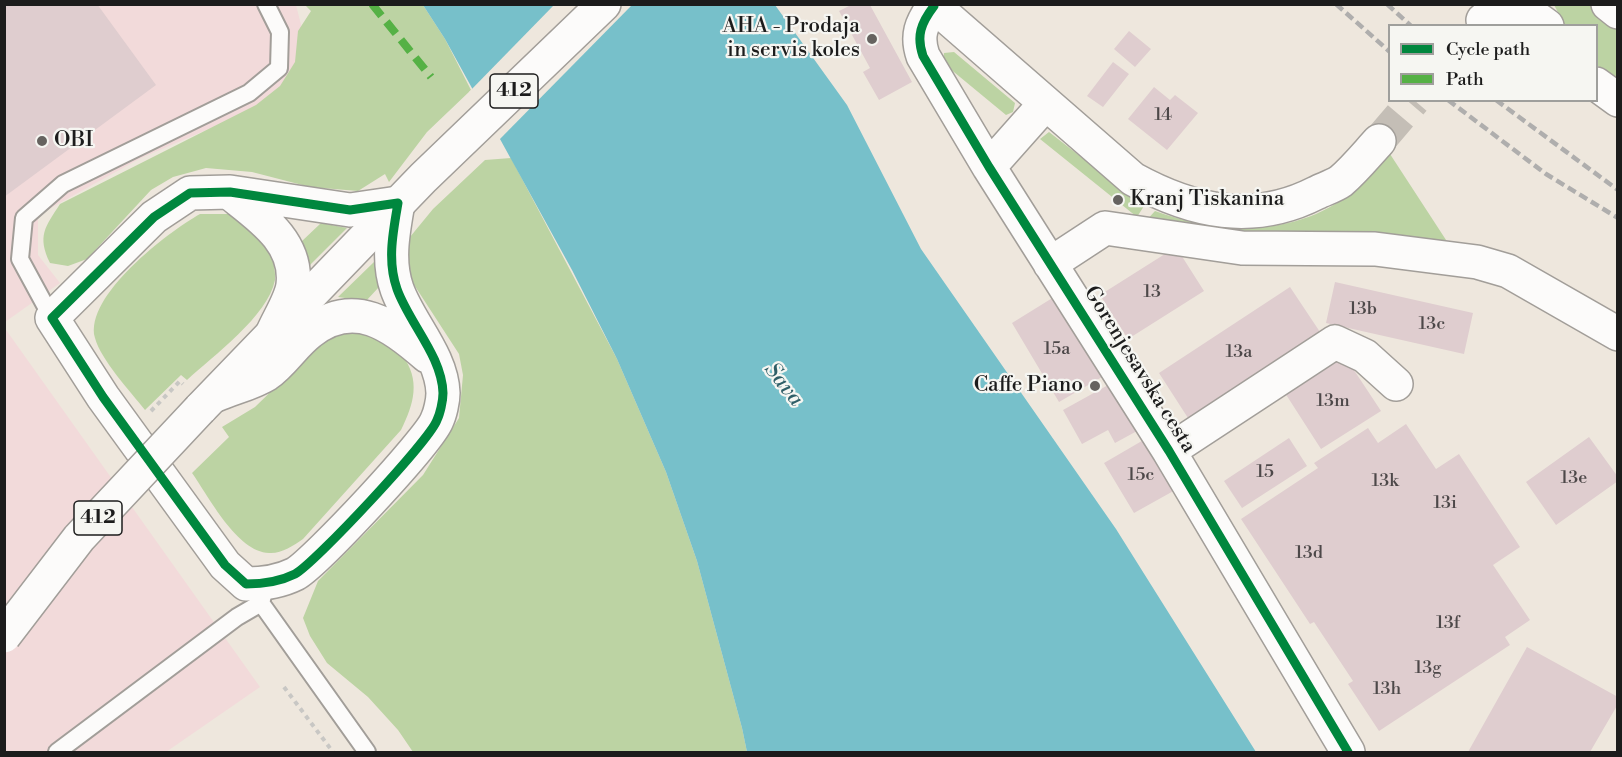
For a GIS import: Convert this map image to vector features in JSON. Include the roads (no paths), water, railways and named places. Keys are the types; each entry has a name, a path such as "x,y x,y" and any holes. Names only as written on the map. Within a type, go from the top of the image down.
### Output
{"street":[{"name":"412","path":"4,636 79,538 201,398 271,338 398,203 604,4"},
{"path":"1608,4 1617,12"},
{"name":"Gorenjesavska cesta","path":"1347,753 1169,451 989,167 923,56 919,43 923,20 933,5 1133,179 1158,193 1206,210 1261,212 1302,201 1340,182 1379,141"},
{"path":"1483,20 1495,11 1509,7 1530,13 1544,24"},
{"path":"1598,86 1617,100"},
{"path":"989,167 1045,104"},
{"path":"230,192 264,220 285,242 291,263 293,285 271,338"},
{"path":"230,192 350,210 398,203 390,248 396,288 435,363 443,393 437,421 418,446 315,557 295,574 264,593 246,584 225,565 103,397 52,318 154,217 190,194 230,192"},
{"path":"1050,264 1105,228 1242,248 1376,249 1477,262 1508,271 1617,334"},
{"path":"201,398 267,374 310,331 336,317 366,316 401,334 435,363"},
{"name":"Gorenjesavska cesta","path":"1169,451 1335,342 1365,356 1396,384"}],"lane":[{"path":"52,318 20,259 24,218 63,184 249,93 279,68 280,32 266,4"},
{"path":"57,753 237,617 264,593 367,753"}],"water":[{"name":"Sava","path":"423,5 775,5 847,105 921,249 1116,529 1256,752 747,752 697,561 666,472 617,359 572,270 445,39"}],"tunnel":[{"path":"1379,141 1412,102"}],"railway":[{"path":"1336,4 1388,50"},
{"path":"1387,4 1409,24"},
{"path":"1451,102 1546,174 1618,218"},
{"path":"1499,102 1618,190"}],"place":[{"name":"AHA - Prodaja in servis koles","path":"872,39"},
{"name":"OBI","path":"42,141"},
{"name":"Kranj Tiskanina","path":"1118,200"},
{"name":"Caffe Piano","path":"1095,386"}]}
